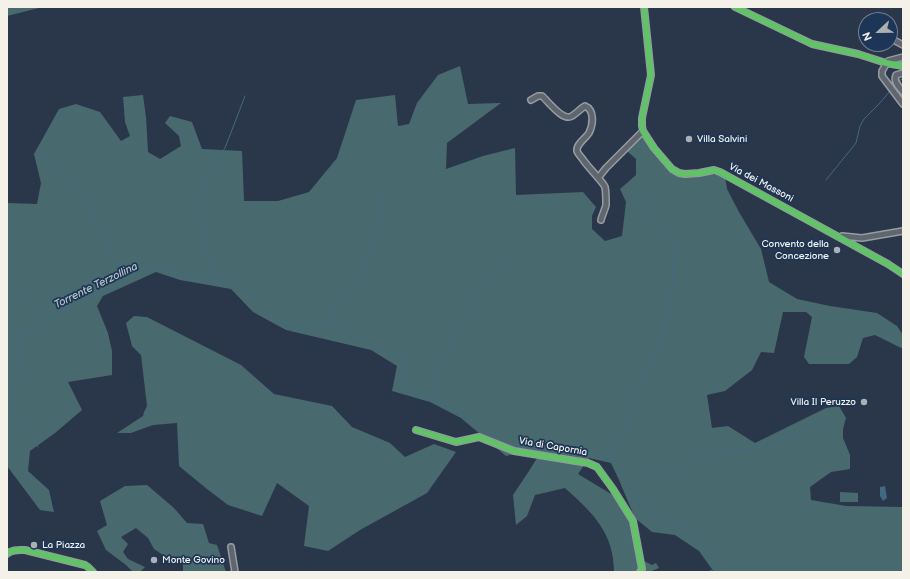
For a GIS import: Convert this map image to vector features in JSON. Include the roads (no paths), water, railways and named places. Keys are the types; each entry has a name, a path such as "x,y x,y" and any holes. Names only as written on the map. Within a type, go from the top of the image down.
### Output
{"street":[{"path":"598,178 643,131 642,118 651,75 644,7"},
{"path":"735,7 812,44 903,66"},
{"path":"903,57 888,61 882,71 882,76 903,104"},
{"path":"903,73 896,74 895,79 903,92"},
{"path":"531,100 538,96 542,96 557,111 567,118 571,117 585,106 590,109 592,125 589,133 580,144 577,151 586,165 605,186 606,207 601,215 601,220"},
{"name":"Via dei Massoni","path":"643,131 654,148 672,169 679,173 699,173 714,170 720,172 841,237 903,274"},
{"path":"841,237 862,238 903,231"},
{"name":"Via di Capornia","path":"416,430 456,442 479,437 514,451 588,462 597,467 613,489 633,522 642,569 640,572"},
{"path":"231,547 235,572"},
{"path":"7,554 10,551 25,550 85,565 93,572"}],"water":[{"path":"885,486 887,498 883,501 880,496 880,487"}],"waterway":[{"path":"898,81 903,79"},
{"path":"826,180 856,143 860,126 864,119 890,91"},
{"path":"214,279 201,209 204,184 208,169 225,148 245,96"},
{"path":"39,149 55,165 68,174 86,198 113,254 128,279"},
{"path":"329,325 342,297 364,265 383,215 384,204 380,188"},
{"path":"607,458 617,438 626,426 641,389 647,368 651,362 662,334 673,281 673,247 665,229 637,194"},
{"path":"431,394 439,367 464,313 482,290 513,256"},
{"name":"Torrente Terzollina","path":"7,340 49,320 67,308 92,298 128,280 141,271 160,268 174,270 185,276 196,276 232,282 250,294 267,313 278,321 292,326 307,327 326,324 338,326 355,334 372,347 399,356 402,358 403,384 410,393 431,395 476,423 499,442 518,447 549,448 563,453 601,456 610,459 621,471 633,493 645,509 663,522 686,527 698,541 719,572"},
{"path":"7,273 31,299 53,316"},
{"path":"17,337 19,351 12,410 38,447"},
{"path":"632,489 658,474 693,459 716,452 771,445 800,433 814,424 825,420"},
{"path":"708,572 716,568"}],"place":[{"name":"Villa Salvini","path":"689,139"},
{"name":"Convento della Concezione","path":"837,250"},
{"name":"Villa Il Peruzzo","path":"864,402"},
{"name":"La Piazza","path":"34,545"},
{"name":"Monte Govino","path":"154,560"}]}
